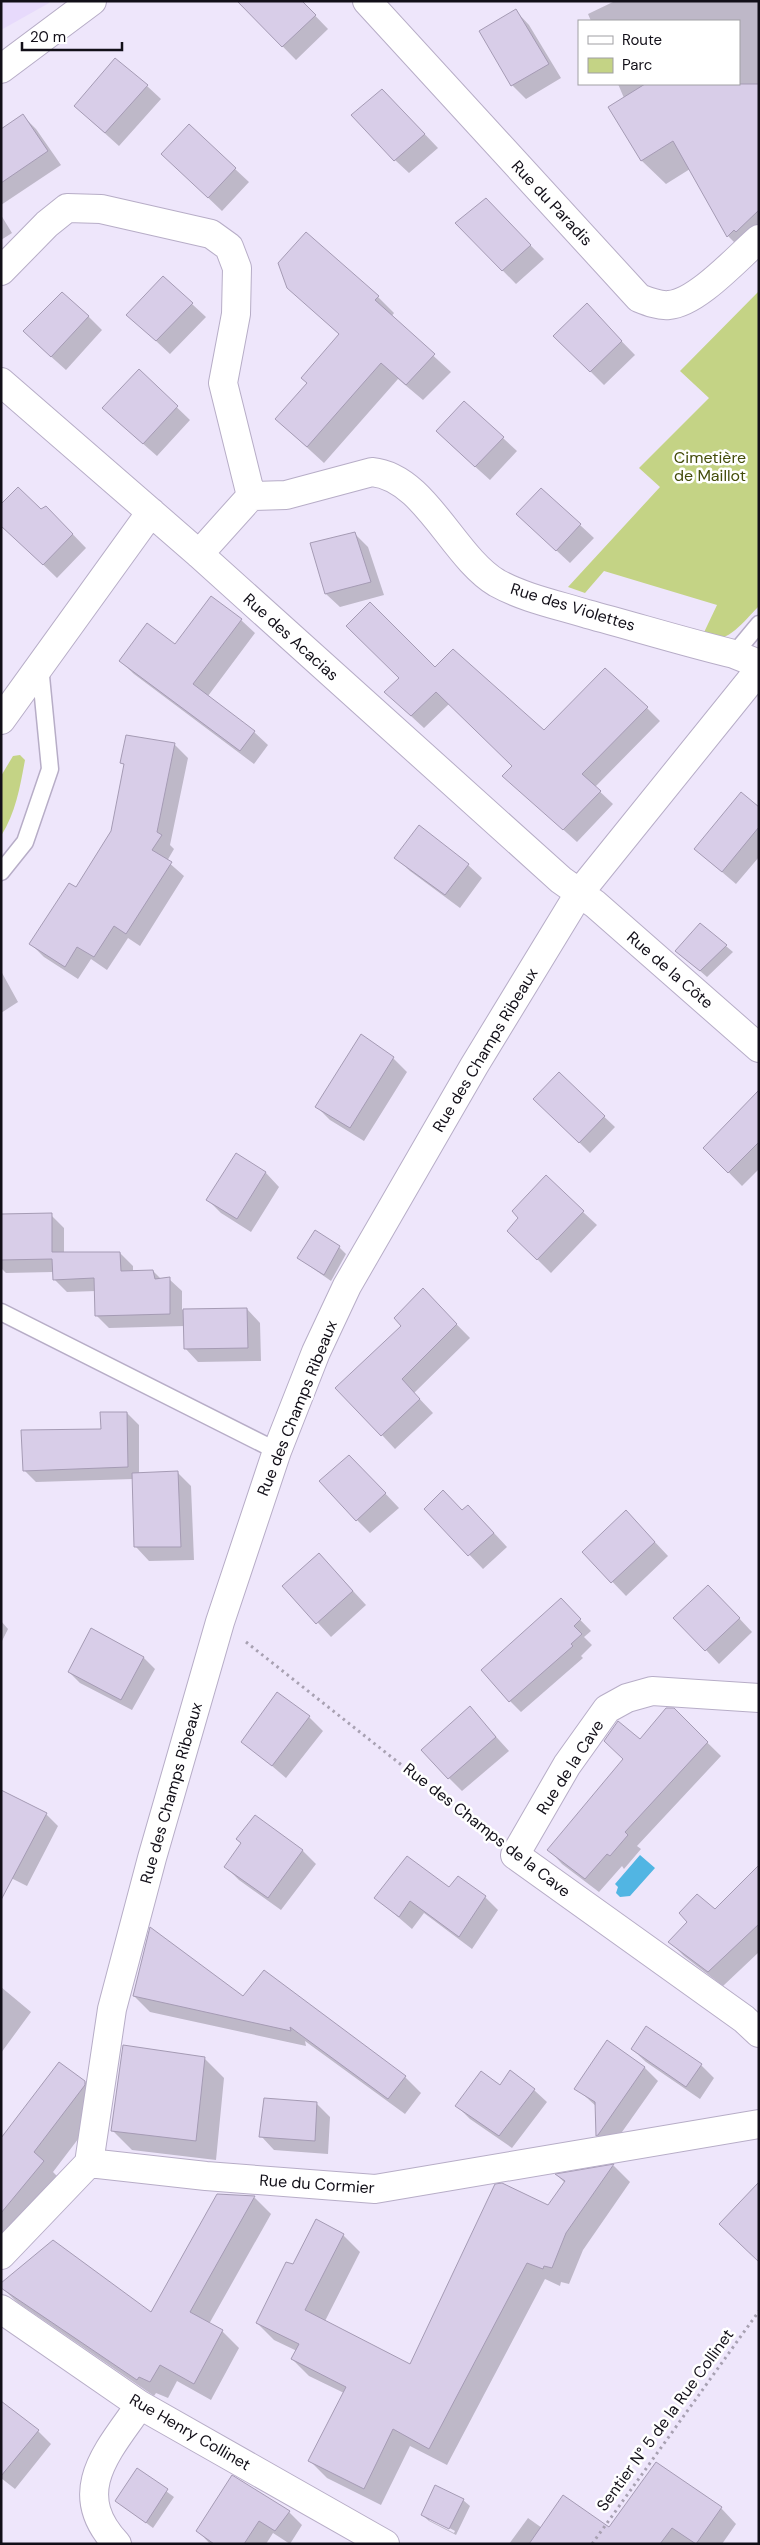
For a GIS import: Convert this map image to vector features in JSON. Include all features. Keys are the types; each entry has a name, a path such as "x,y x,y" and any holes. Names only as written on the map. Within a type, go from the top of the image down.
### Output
{"street":[{"path":"1,69 92,1"},
{"name":"Rue du Paradis","path":"368,1 639,298 652,303 670,305 683,301 697,293 759,239"},
{"path":"1,271 47,224 67,208 102,209 211,234 229,247 237,268 236,314 223,383 251,496 199,554"},
{"name":"Rue des Acacias","path":"1,382 199,554 561,880 580,892"},
{"name":"Rue des Violettes","path":"251,496 286,495 372,472 386,473 403,483 477,568 498,583 568,608 734,654 759,664"},
{"path":"1,720 151,512"},
{"name":"Rue des Champs Ribeaux","path":"89,2163 112,2009 154,1848 220,1622 277,1451 316,1352 347,1286 474,1066 580,892 759,670"},
{"name":"Rue de la Côte","path":"580,892 759,1048"},
{"name":"Rue de la Cave","path":"515,1856 567,1765 607,1709 627,1698 652,1691 759,1698"},
{"name":"Rue des Champs de la Cave","path":"515,1856 744,2019 759,2033"},
{"name":"Rue du Cormier","path":"89,2163 206,2176 375,2189 759,2124"},
{"path":"1,2255 89,2163"},
{"name":"Rue Henry Collinet","path":"1,2309 140,2405 373,2541"},
{"path":"117,2544 104,2530 94,2510 93,2487 108,2451 140,2405"}],"lane":[{"path":"734,654 759,624"},
{"path":"1,872 25,842 50,769 40,666"},
{"path":"1,1312 277,1451"}],"path":[{"name":"Rue des Champs de la Cave","path":"220,1622 515,1856"},
{"name":"Sentier N° 5 de la Rue Collinet","path":"592,2544 759,2310"}],"shaded area":[{"path":"1,1 49,1 49,3 1,30"}],"green space":[{"name":"Cimetière de Maillot","path":"759,291 759,606 726,636 698,645 717,605 604,571 585,593 568,587 660,487 639,468 709,398 680,371"},
{"path":"20,755 25,760 19,790 14,809 1,836 1,776 13,756"}],"water":[{"path":"640,1855 655,1868 630,1896 620,1897 616,1893 618,1887 615,1884"}],"building":[{"path":"237,1 302,1 316,15 282,47"},
{"path":"516,9 549,64 511,86 479,31"},
{"path":"115,58 148,85 105,133 74,106"},
{"path":"759,84 759,210 736,232 734,230 727,237 673,141 641,161 608,107 643,85"},
{"path":"382,89 425,134 394,161 351,115"},
{"path":"23,114 48,151 1,183 1,129"},
{"path":"189,124 236,168 208,198 161,154"},
{"path":"486,198 531,245 502,271 455,223"},
{"path":"306,232 379,296 375,300 435,354 406,385 381,363 307,447 275,419 307,383 301,378 339,334 287,288 278,263"},
{"path":"163,276 193,303 156,341 126,315"},
{"path":"62,292 89,316 51,357 23,331"},
{"path":"587,303 622,341 590,372 553,336"},
{"path":"139,369 178,406 143,444 102,408"},
{"path":"464,401 504,437 475,467 436,431"},
{"path":"18,487 41,509 46,506 73,534 43,565 1,526 1,504"},
{"path":"541,488 581,524 556,551 516,514"},
{"path":"355,532 371,582 325,594 310,543"},
{"path":"211,596 242,619 193,684 255,731 240,751 119,661 147,623 175,644"},
{"path":"370,602 435,667 453,649 544,730 605,668 648,707 582,774 601,791 563,830 502,776 512,766 436,692 411,716 384,692 399,678 346,626"},
{"path":"126,735 175,743 157,832 162,835 152,850 172,862 126,934 114,926 94,957 77,947 65,967 29,944 69,883 76,887 111,831 124,764 120,763"},
{"path":"741,792 759,807 759,827 722,872 694,849"},
{"path":"419,825 469,864 445,895 394,858"},
{"path":"700,923 727,945 700,971 675,951"},
{"path":"361,1034 394,1057 350,1128 315,1107"},
{"path":"559,1072 605,1116 579,1143 533,1099"},
{"path":"759,1090 759,1142 728,1173 703,1148"},
{"path":"236,1153 266,1172 237,1219 206,1200"},
{"path":"546,1175 584,1211 537,1260 507,1231 518,1218 512,1211"},
{"path":"52,1213 52,1252 120,1252 121,1271 153,1270 155,1279 170,1277 170,1314 95,1316 94,1278 53,1280 52,1259 1,1260 1,1214"},
{"path":"315,1230 340,1246 324,1275 297,1258"},
{"path":"423,1288 457,1324 402,1379 420,1399 381,1436 335,1388 401,1326 394,1318"},
{"path":"247,1308 248,1348 184,1349 183,1309"},
{"path":"100,1412 127,1412 128,1467 23,1471 21,1430 101,1429"},
{"path":"349,1455 386,1493 356,1521 319,1481"},
{"path":"178,1471 181,1547 134,1547 132,1473"},
{"path":"443,1490 462,1510 468,1505 494,1533 468,1556 424,1509"},
{"path":"626,1510 655,1542 611,1583 582,1552"},
{"path":"319,1553 353,1591 316,1624 282,1586"},
{"path":"708,1585 740,1618 705,1651 673,1618"},
{"path":"561,1598 581,1619 574,1626 582,1634 571,1644 573,1646 509,1702 481,1670"},
{"path":"91,1628 144,1657 121,1700 68,1672"},
{"path":"277,1692 310,1716 272,1766 241,1742"},
{"path":"470,1706 496,1737 448,1779 421,1750"},
{"path":"666,1708 674,1708 708,1742 625,1832 628,1835 610,1856 607,1854 585,1879 547,1850 623,1759 604,1741 618,1721 640,1739"},
{"path":"1,1790 47,1813 1,1900"},
{"path":"255,1815 303,1850 268,1898 224,1867 241,1843 236,1839"},
{"path":"407,1856 449,1887 458,1876 486,1896 459,1937 410,1901 399,1917 374,1898"},
{"path":"759,1865 759,1924 708,1972 668,1942 687,1922 679,1913 697,1894 715,1909"},
{"path":"150,1927 243,1996 264,1970 406,2076 388,2099 290,2027 291,2031 133,1996"},
{"path":"646,2026 702,2064 686,2087 631,2049"},
{"path":"607,2040 645,2067 596,2136 595,2102 574,2089"},
{"path":"123,2045 205,2057 196,2141 111,2131"},
{"path":"59,2062 85,2081 85,2085 34,2152 44,2161 1,2213 1,2138"},
{"path":"510,2070 535,2089 499,2136 455,2106 481,2071 500,2085"},
{"path":"264,2098 317,2102 315,2141 259,2137"},
{"path":"614,2164 566,2233 552,2268 544,2266 543,2269 527,2263 429,2449 393,2429 364,2489 308,2461 346,2387 291,2359 299,2344 256,2323 286,2262 293,2264 316,2219 344,2234 305,2310 410,2364 495,2184 502,2183 548,2205 565,2181 555,2174"},
{"path":"759,2182 759,2262 719,2224"},
{"path":"217,2194 255,2196 190,2312 223,2330 194,2384 160,2365 150,2382 139,2377 137,2380 1,2288 1,2283 53,2240 151,2312"},
{"path":"1,2401 39,2430 1,2476"},
{"path":"656,2462 722,2507 696,2544 672,2528 660,2544 529,2544 563,2495 609,2527"},
{"path":"137,2468 168,2489 146,2523 115,2501"},
{"path":"232,2475 290,2511 275,2531 259,2521 244,2544 214,2544 196,2531"},
{"path":"435,2485 464,2499 449,2529 421,2515"}]}
